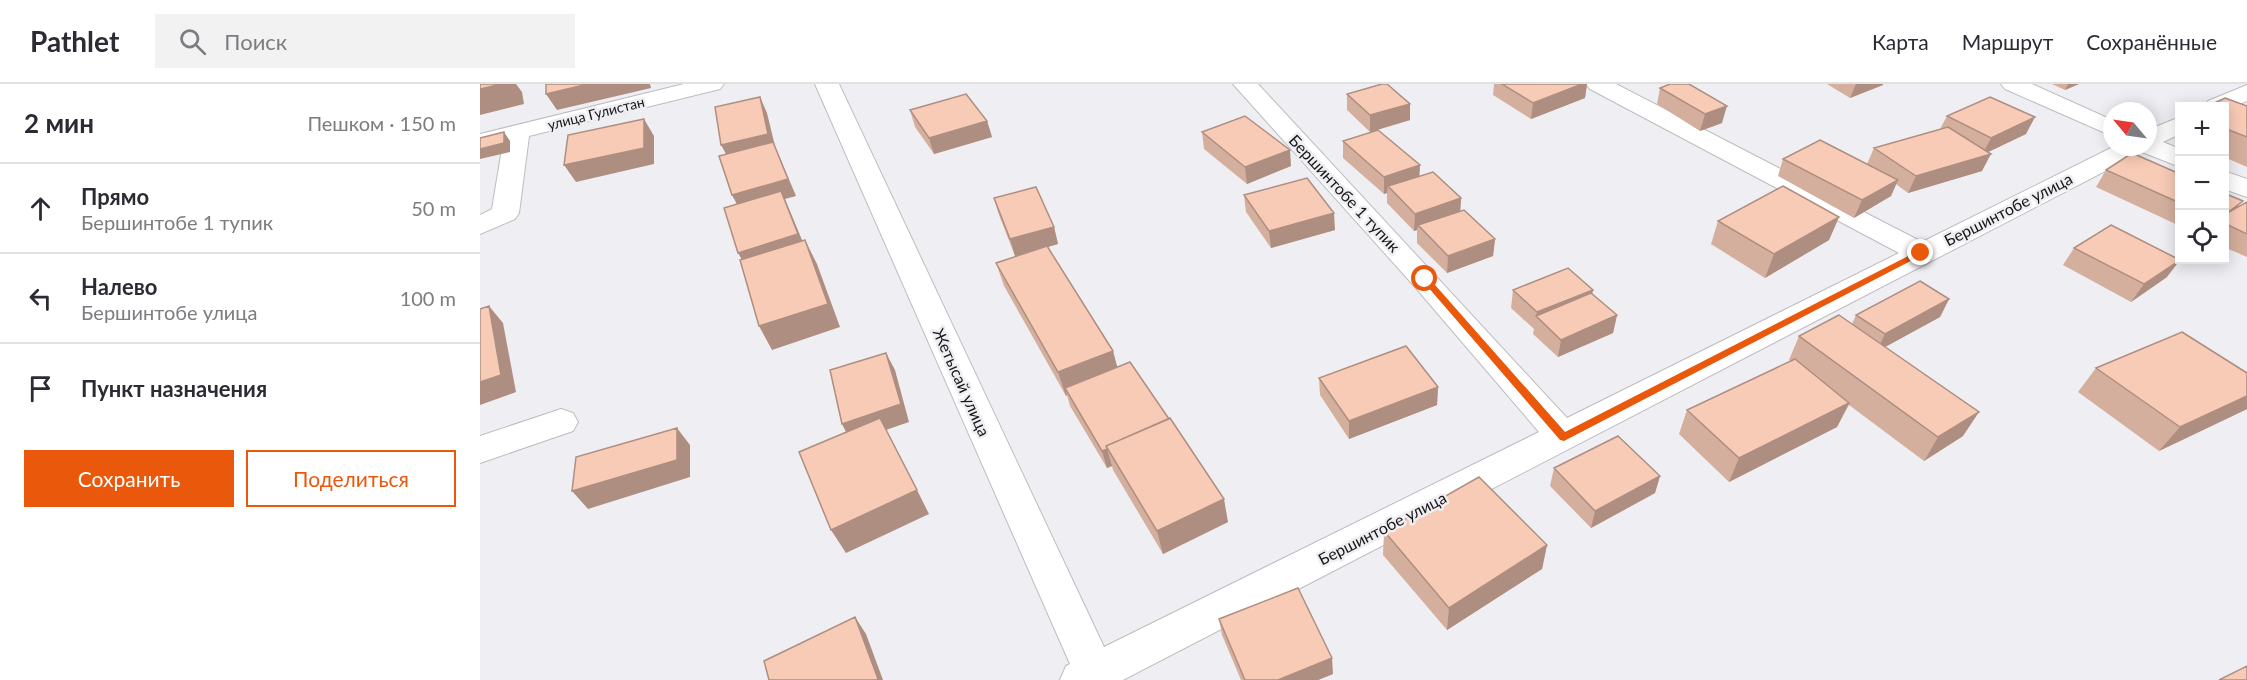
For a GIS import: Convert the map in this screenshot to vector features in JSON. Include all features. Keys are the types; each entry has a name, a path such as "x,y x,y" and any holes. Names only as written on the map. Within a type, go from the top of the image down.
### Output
{"street":[{"name":"улица Гулистан","path":"480,141 712,84"},
{"name":"Жетысай улица","path":"827,84 1091,678"},
{"name":"Бершинтобе 1 тупик","path":"1245,84 1425,279 1564,437"},
{"path":"1598,84 1921,253"},
{"path":"2013,84 2103,125"},
{"path":"2225,102 2247,92"},
{"path":"2157,136 2175,126"},
{"path":"480,226 506,213 517,132"},
{"path":"2157,149 2175,157"},
{"name":"Бершинтобе улица","path":"1091,678 2115,156"},
{"path":"2229,181 2247,189"},
{"path":"480,450 561,422"}],"building":[{"path":"480,84 502,84 480,89"},
{"path":"546,84 588,84 546,94"},
{"path":"1387,84 1410,104 1370,115 1347,94"},
{"path":"1502,84 1582,84 1533,103"},
{"path":"1670,84 1689,84 1727,106 1705,114 1660,88"},
{"path":"966,94 987,121 929,138 910,110"},
{"path":"760,97 768,134 721,145 715,107"},
{"path":"1990,97 2035,117 1991,138 1947,116"},
{"path":"2225,98 2247,106 2247,137 2229,130 2229,102 2216,102"},
{"path":"1245,116 1290,150 1245,167 1202,132"},
{"path":"644,119 644,148 564,165 568,135"},
{"path":"1948,127 1991,154 1916,176 1874,148"},
{"path":"1378,130 1420,165 1384,177 1343,141"},
{"path":"504,132 504,143 480,149 480,138"},
{"path":"1820,140 1898,180 1862,200 1783,159"},
{"path":"773,142 788,179 732,195 719,156"},
{"path":"2127,156 2139,156 2175,172 2175,201 2106,170"},
{"path":"1433,172 1461,198 1415,214 1388,186"},
{"path":"1307,178 1334,213 1269,231 1244,195"},
{"path":"1783,186 1839,217 1774,254 1718,221"},
{"path":"1036,187 1054,227 1010,239 994,198"},
{"path":"781,191 798,234 738,253 724,208"},
{"path":"2229,195 2243,201 2229,212"},
{"path":"2247,202 2247,234 2229,225 2229,212"},
{"path":"1464,210 1495,239 1448,256 1418,225"},
{"path":"2111,225 2175,257 2175,263 2144,284 2074,248"},
{"path":"805,240 828,304 759,326 740,260"},
{"path":"1047,246 1113,351 1058,372 996,263"},
{"path":"1568,268 1593,290 1537,312 1513,290"},
{"path":"1920,281 1949,299 1885,334 1856,315"},
{"path":"1591,293 1617,315 1561,340 1536,316"},
{"path":"489,306 501,375 480,382 480,309"},
{"path":"1839,315 1979,412 1938,437 1799,336"},
{"path":"2182,332 2247,373 2247,396 2180,427 2096,368"},
{"path":"1406,346 1438,387 1349,421 1319,378"},
{"path":"886,353 901,404 842,424 830,370"},
{"path":"1795,359 1849,403 1739,458 1687,410"},
{"path":"1130,362 1169,419 1106,446 1107,449 1102,451 1065,388"},
{"path":"880,418 917,490 831,530 799,452"},
{"path":"1170,418 1224,499 1157,531 1106,446"},
{"path":"677,428 677,460 572,491 576,457"},
{"path":"1618,436 1660,476 1595,511 1554,468"},
{"path":"1479,477 1547,545 1449,608 1384,531"},
{"path":"1298,588 1332,658 1278,680 1245,680 1219,619"},
{"path":"855,617 878,679 769,680 764,661"},
{"path":"2247,666 2247,680 2219,680"}],"route":[{"path":"1425,279 1564,437 1921,253"}]}
